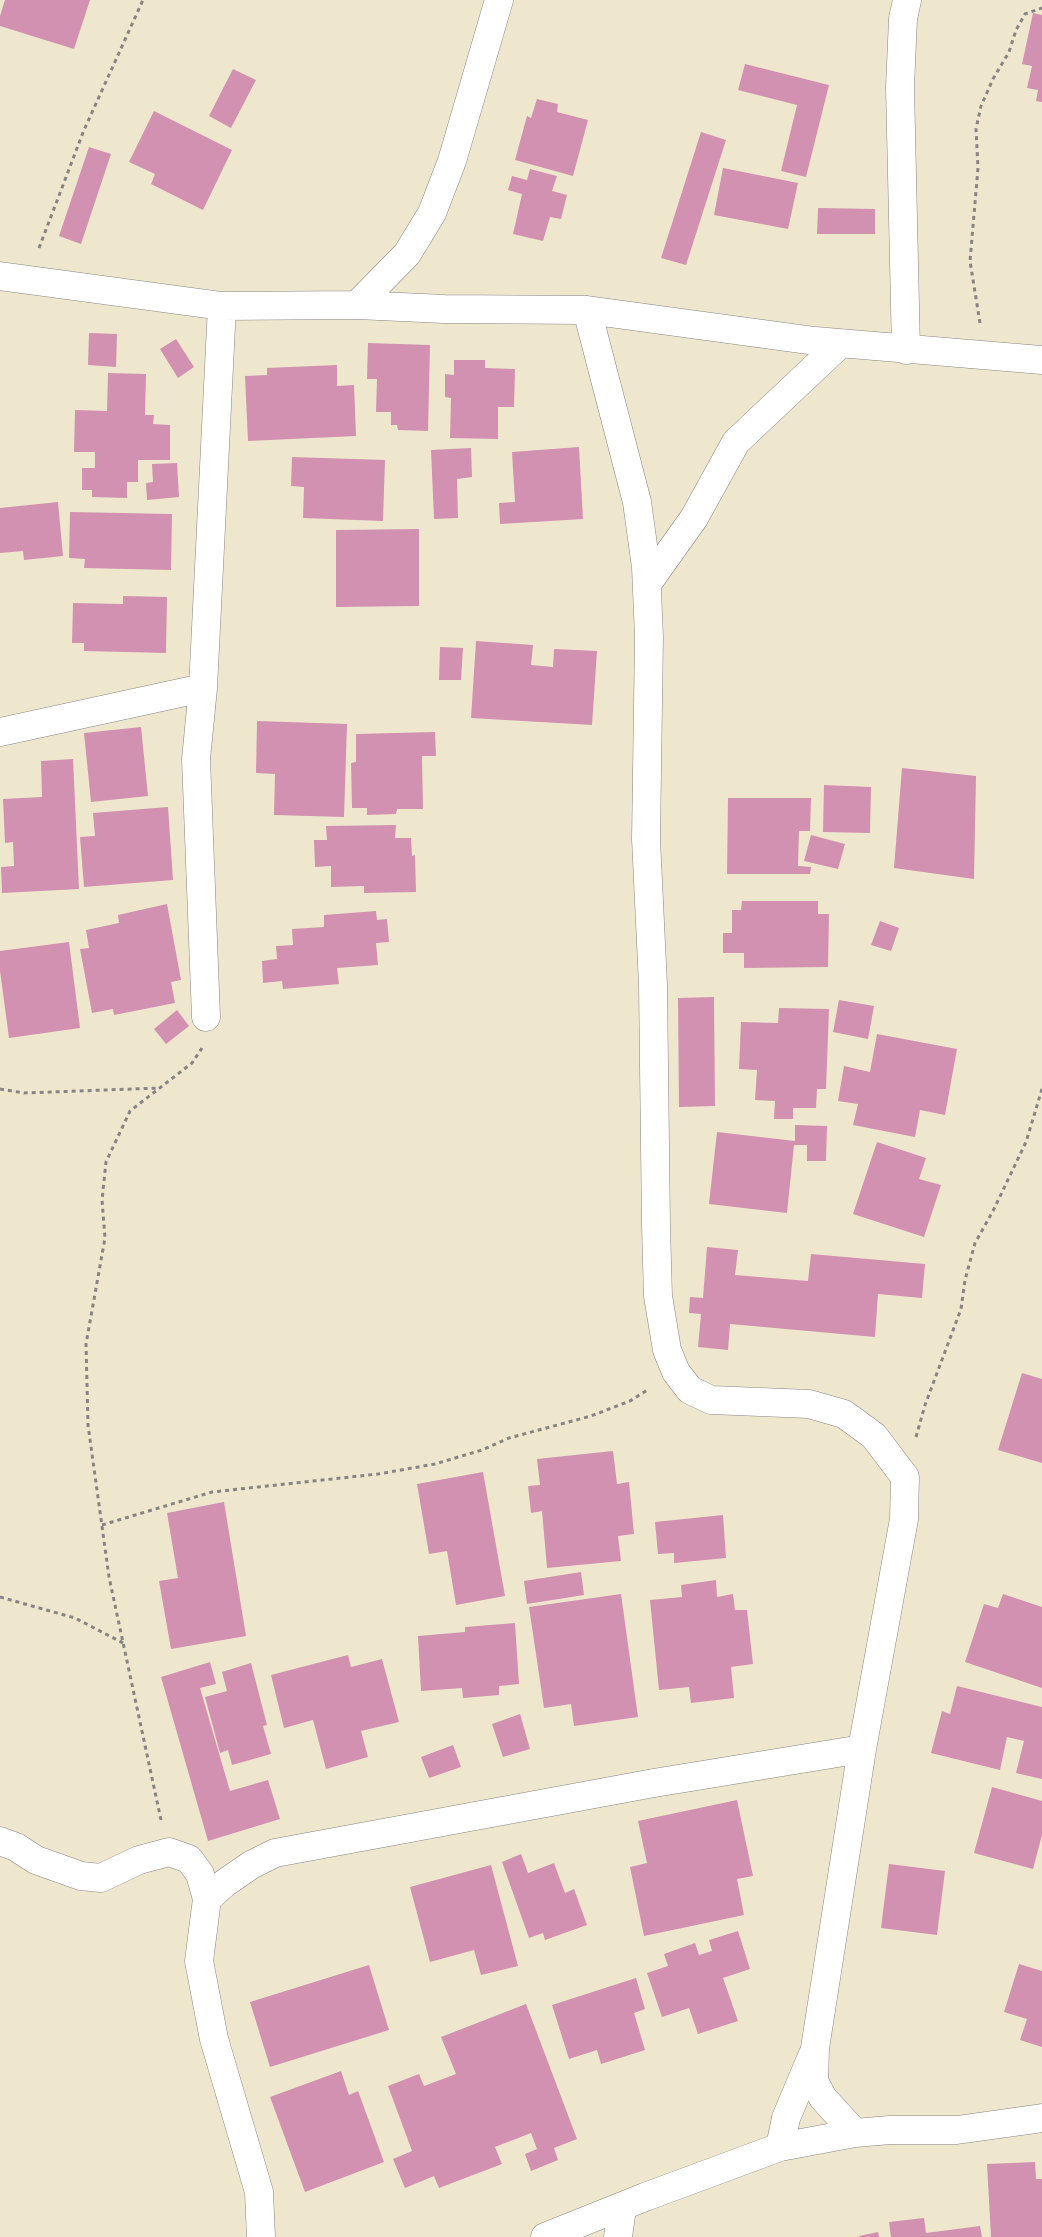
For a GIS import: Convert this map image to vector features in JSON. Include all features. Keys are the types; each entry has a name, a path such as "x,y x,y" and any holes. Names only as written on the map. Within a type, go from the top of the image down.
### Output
{"street":[{"path":"357,305 407,254 432,213 452,161 499,0"},
{"path":"906,350 900,88 903,19 907,0"},
{"path":"13,278 222,306 357,305 444,310 587,310 840,344 1042,360"},
{"path":"206,1017 196,759 203,688 222,306"},
{"path":"587,310 637,502 647,584 649,637 646,839 653,985 658,1296 667,1350 676,1372 690,1390 711,1400 809,1404 844,1414 874,1436 905,1477 904,1519 862,1749 816,2048 814,2081 823,2098 855,2133"},
{"path":"647,584 694,518 736,442 840,344"},
{"path":"0,732 203,688"},
{"path":"207,1900 225,1883 251,1864 275,1853 654,1784 862,1749"},
{"path":"0,1840 16,1847 36,1860 81,1876 101,1878 140,1860 168,1852 189,1859 200,1874 207,1900 199,1961 214,2039 258,2192 262,2237"},
{"path":"780,2147 786,2118 816,2048"},
{"path":"545,2237 622,2208 645,2196 780,2147 855,2133 890,2130 957,2130 1042,2118"},
{"path":"618,2237 622,2208"}],"path":[{"path":"13,278 84,130 143,0"},
{"path":"987,356 974,292 970,261 978,168 976,129 981,106 993,79 1009,52 1016,30 1024,14 1042,8"},
{"path":"168,1852 109,1577 88,1425 86,1344 105,1238 102,1200 106,1162 130,1111 192,1063 206,1042 206,1017"},
{"path":"0,1089 24,1093 160,1088"},
{"path":"905,1477 925,1405 962,1309 964,1280 975,1243 993,1211 1026,1142 1042,1089"},
{"path":"102,1525 212,1492 378,1474 435,1464 482,1450 509,1438 591,1416 630,1401 676,1372"},
{"path":"0,1596 76,1618 124,1643"}],"building":[{"path":"5,0 90,0 74,49 0,26 0,16"},
{"path":"1033,13 1042,15 1042,102 1036,101 1038,90 1027,88 1032,66 1022,64"},
{"path":"745,64 829,85 806,177 781,171 797,105 738,90"},
{"path":"233,69 256,80 231,128 209,116"},
{"path":"537,99 558,104 557,112 588,120 573,176 515,160 527,116 531,118"},
{"path":"154,111 232,150 203,210 151,184 155,174 129,162"},
{"path":"701,132 726,140 686,265 661,258"},
{"path":"89,147 111,154 81,244 59,236"},
{"path":"723,168 798,183 788,229 714,215"},
{"path":"530,169 557,176 552,191 567,195 561,219 550,217 543,241 513,234 522,194 508,190 512,176 527,180"},
{"path":"818,208 875,209 875,234 817,234"},
{"path":"89,333 117,334 116,367 88,365"},
{"path":"176,339 194,367 178,378 160,349"},
{"path":"368,343 430,345 428,431 398,430 397,425 391,425 391,412 376,412 377,379 367,379"},
{"path":"454,360 485,360 485,368 515,369 514,407 498,407 498,439 450,438 451,398 445,397 445,374 454,375"},
{"path":"337,365 337,386 354,385 356,436 248,441 245,376 267,375 267,368"},
{"path":"108,373 146,374 145,415 154,415 153,424 170,425 170,460 138,460 138,482 127,482 127,498 92,497 92,490 82,490 82,468 95,468 95,452 74,452 75,410 107,411"},
{"path":"579,447 583,519 500,524 499,503 515,502 512,452"},
{"path":"471,448 472,477 457,479 458,518 434,519 431,450"},
{"path":"292,457 385,460 383,521 303,518 304,487 291,486"},
{"path":"177,463 179,497 147,500 146,483 153,482 152,464"},
{"path":"58,502 63,556 24,560 23,551 0,553 0,508"},
{"path":"70,512 172,514 171,570 84,568 85,559 69,558"},
{"path":"419,529 419,606 336,607 336,530"},
{"path":"123,596 167,597 166,653 84,651 84,643 72,643 73,603 123,604"},
{"path":"476,641 533,645 531,665 553,667 554,649 597,651 592,725 471,718"},
{"path":"440,647 463,648 461,680 439,680"},
{"path":"257,721 347,724 344,817 274,815 275,774 256,773"},
{"path":"141,727 148,796 91,802 84,733"},
{"path":"435,732 436,756 422,756 423,809 397,809 396,814 367,815 367,808 352,808 351,763 356,762 356,734"},
{"path":"73,759 79,889 2,893 1,867 14,866 13,842 5,843 3,799 42,797 41,761"},
{"path":"902,768 976,776 974,879 894,868"},
{"path":"824,785 871,787 870,833 823,832"},
{"path":"728,798 811,798 810,831 799,831 798,866 811,867 810,874 727,874"},
{"path":"168,807 173,880 84,887 80,837 95,836 93,813"},
{"path":"396,825 395,838 411,838 412,856 415,855 416,892 364,893 364,886 331,887 331,866 315,867 314,840 327,840 326,826"},
{"path":"811,835 845,844 838,869 804,861"},
{"path":"742,901 818,901 818,914 829,914 828,967 744,968 744,953 723,953 723,933 732,933 732,910 741,910"},
{"path":"167,904 181,980 171,982 175,1003 114,1015 113,1009 92,1013 80,949 89,948 86,930 119,923 118,915"},
{"path":"376,911 377,920 387,919 389,942 376,943 378,965 337,968 339,984 283,989 282,981 263,983 262,961 277,959 276,946 293,945 292,929 324,927 324,915"},
{"path":"880,921 899,928 891,951 871,945"},
{"path":"69,942 80,1028 9,1038 0,971 0,951"},
{"path":"714,997 715,1106 679,1107 678,998"},
{"path":"839,1000 874,1006 868,1039 833,1032"},
{"path":"779,1008 829,1009 826,1089 817,1089 816,1108 793,1108 793,1119 774,1119 775,1101 755,1100 757,1070 739,1069 741,1022 778,1023"},
{"path":"177,1010 189,1026 166,1044 154,1029"},
{"path":"877,1034 957,1049 945,1115 920,1110 915,1137 853,1125 858,1104 838,1101 844,1066 870,1072"},
{"path":"795,1125 827,1126 826,1161 807,1161 807,1145 794,1145 787,1213 709,1204 717,1132 795,1141"},
{"path":"877,1142 926,1158 919,1179 941,1185 924,1237 853,1214"},
{"path":"707,1247 738,1250 735,1275 808,1281 811,1254 925,1264 922,1298 878,1294 875,1337 730,1324 728,1350 698,1347 701,1314 689,1313 690,1297 703,1298"},
{"path":"1022,1373 1042,1379 1042,1463 998,1450"},
{"path":"613,1451 617,1484 629,1482 634,1534 618,1536 621,1561 547,1568 542,1511 531,1513 528,1486 540,1485 537,1459"},
{"path":"483,1472 505,1596 456,1605 447,1551 429,1554 417,1484"},
{"path":"224,1502 246,1636 171,1649 159,1581 178,1578 167,1513"},
{"path":"723,1515 726,1558 674,1563 674,1553 658,1554 655,1522"},
{"path":"581,1572 584,1595 527,1604 524,1581"},
{"path":"716,1580 717,1597 733,1594 735,1610 747,1610 753,1664 731,1667 734,1698 691,1703 689,1687 659,1690 650,1600 682,1597 681,1585"},
{"path":"621,1594 638,1717 574,1726 571,1704 544,1708 529,1607"},
{"path":"1003,1594 1042,1607 1042,1688 965,1662 984,1604 998,1608"},
{"path":"515,1623 519,1684 499,1686 499,1695 463,1698 462,1688 421,1691 418,1636 465,1632 465,1627"},
{"path":"348,1655 351,1667 382,1659 399,1722 361,1731 368,1757 326,1769 313,1720 284,1728 271,1675"},
{"path":"210,1662 216,1684 200,1688 230,1791 268,1780 280,1819 208,1841 161,1677"},
{"path":"251,1663 267,1725 263,1726 271,1754 232,1765 228,1750 220,1753 205,1697 227,1691 222,1672"},
{"path":"957,1686 1042,1707 1042,1779 1016,1773 1024,1741 1007,1737 1000,1770 931,1753 942,1711 950,1714"},
{"path":"520,1714 530,1749 503,1757 492,1724"},
{"path":"453,1745 461,1767 429,1778 421,1757"},
{"path":"992,1787 1042,1801 1042,1835 1033,1869 974,1853"},
{"path":"737,1800 753,1876 737,1879 744,1915 644,1936 630,1867 647,1863 638,1821"},
{"path":"521,1854 528,1873 554,1863 565,1893 574,1889 587,1925 545,1940 543,1933 529,1938 502,1862"},
{"path":"889,1864 945,1871 937,1935 881,1928"},
{"path":"491,1865 518,1966 481,1975 474,1950 430,1962 410,1887"},
{"path":"738,1931 750,1969 723,1978 738,2021 698,2034 689,2008 662,2017 647,1973 668,1966 664,1954 695,1943 699,1955 712,1951 709,1940"},
{"path":"1019,1964 1042,1971 1042,2047 1020,2040 1027,2019 1004,2012"},
{"path":"369,1965 389,2030 270,2067 250,2002"},
{"path":"636,1978 645,2009 634,2013 645,2050 601,2064 597,2050 569,2059 552,2005"},
{"path":"526,2004 577,2139 554,2148 558,2160 531,2171 525,2154 537,2149 531,2133 495,2147 502,2164 439,2188 434,2176 405,2188 393,2159 412,2151 388,2086 419,2074 424,2086 456,2074 441,2037"},
{"path":"341,2071 349,2095 358,2091 384,2162 305,2192 270,2097"},
{"path":"1035,2162 1036,2179 1042,2179 1042,2237 991,2237 987,2164"},
{"path":"924,2218 926,2233 980,2226 982,2237 891,2237 889,2222"},
{"path":"878,2232 879,2237 859,2236"}]}
